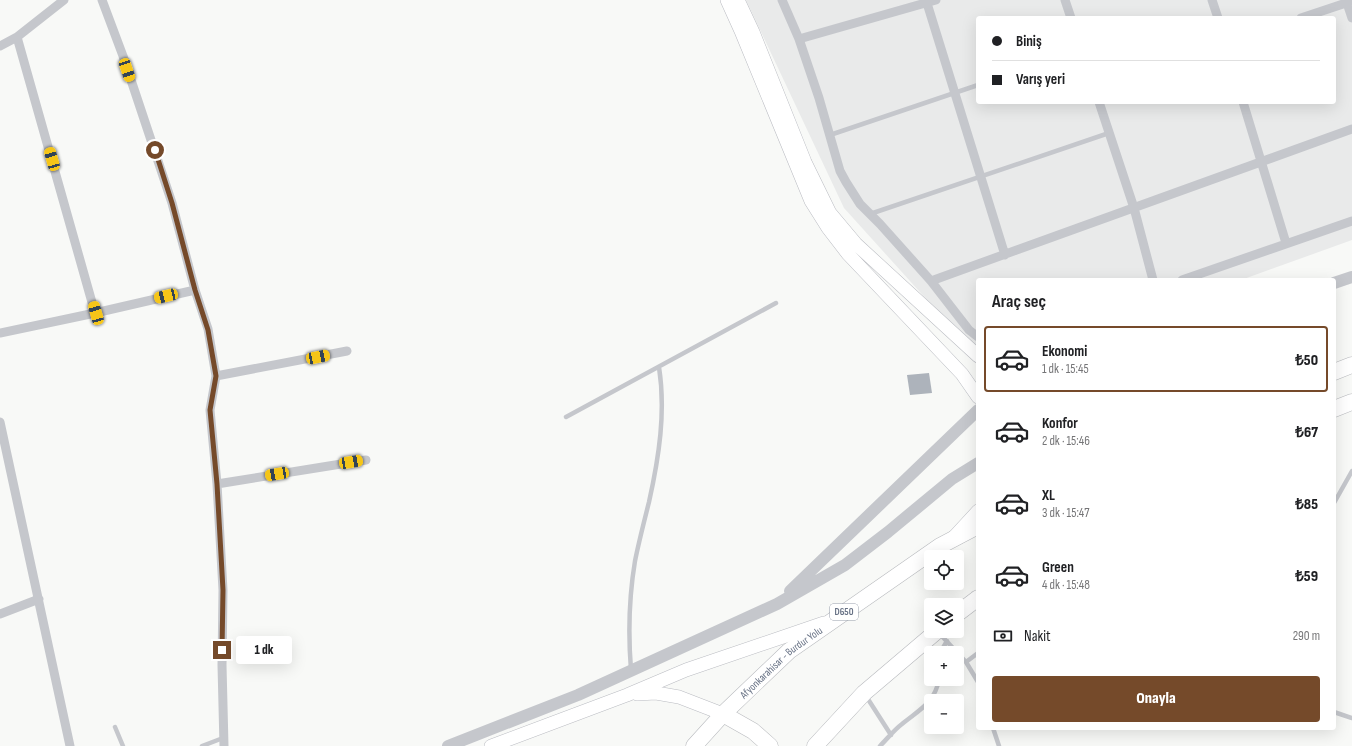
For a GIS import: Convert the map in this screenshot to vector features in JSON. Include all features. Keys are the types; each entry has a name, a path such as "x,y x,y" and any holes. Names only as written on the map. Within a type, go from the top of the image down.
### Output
{"highway":[{"path":"1336,371 1352,365"},
{"path":"1336,409 1352,402"},
{"name":"Afyonkarahisar - Burdur Yolu","path":"694,746 723,714 789,651 948,542 976,527"},
{"path":"964,609 976,600"},
{"path":"815,746 864,693 936,638"},
{"path":"723,714 753,731 770,746"}],"main road":[{"path":"727,0 811,201 828,228 848,254 962,374 976,394"},
{"path":"738,0 753,32 805,162 830,213 856,244 976,354"},
{"path":"948,542 976,513"},
{"path":"490,746 627,695 686,670 834,619"},
{"path":"627,695 656,693 680,697 723,714"}],"street":[{"path":"0,46 17,36 64,0"},
{"path":"102,0 123,56 172,203 195,290 208,330 216,376 210,410 217,484 223,590 222,665 224,742"},
{"path":"782,0 800,39 840,171 852,193 931,281 969,330 976,335"},
{"path":"1065,0 1070,16"},
{"path":"1212,0 1217,16"},
{"path":"800,39 929,1 955,93 1005,255"},
{"path":"1306,16 1348,1 1352,18"},
{"path":"17,36 96,313"},
{"path":"1100,104 1134,208 1152,278"},
{"path":"1244,104 1286,244"},
{"path":"931,281 1352,129"},
{"path":"1188,278 1352,221"},
{"path":"1336,282 1352,276"},
{"path":"0,333 195,290"},
{"path":"216,376 346,351"},
{"path":"777,604 976,412"},
{"path":"0,422 70,746"},
{"path":"217,484 366,460"},
{"path":"448,746 578,695 777,604 845,565 888,532 952,479 976,464"},
{"path":"0,614 39,599"}],"lane":[{"path":"830,134 976,86"},
{"path":"870,214 1109,134"},
{"path":"566,416 776,303"},
{"path":"632,670 630,648 630,605 635,561 653,484 661,428 662,392 659,367"},
{"path":"1336,499 1352,471"},
{"path":"945,638 966,662 976,679"},
{"path":"966,662 976,654"},
{"path":"880,746 901,724 923,709 936,686"},
{"path":"864,693 891,735"},
{"path":"1336,713 1352,718"},
{"path":"115,727 123,746"},
{"path":"995,730 999,746"},
{"path":"202,746 224,742"}],"shaded area":[{"path":"746,0 1352,0 1352,240 1247,278 976,278 976,346 966,343 844,208"}],"building":[{"path":"929,373 932,393 910,395 907,375"}],"route":[{"path":"155,150 172,203 195,290 208,330 216,376 210,410 217,484 223,590 222,650"}]}
